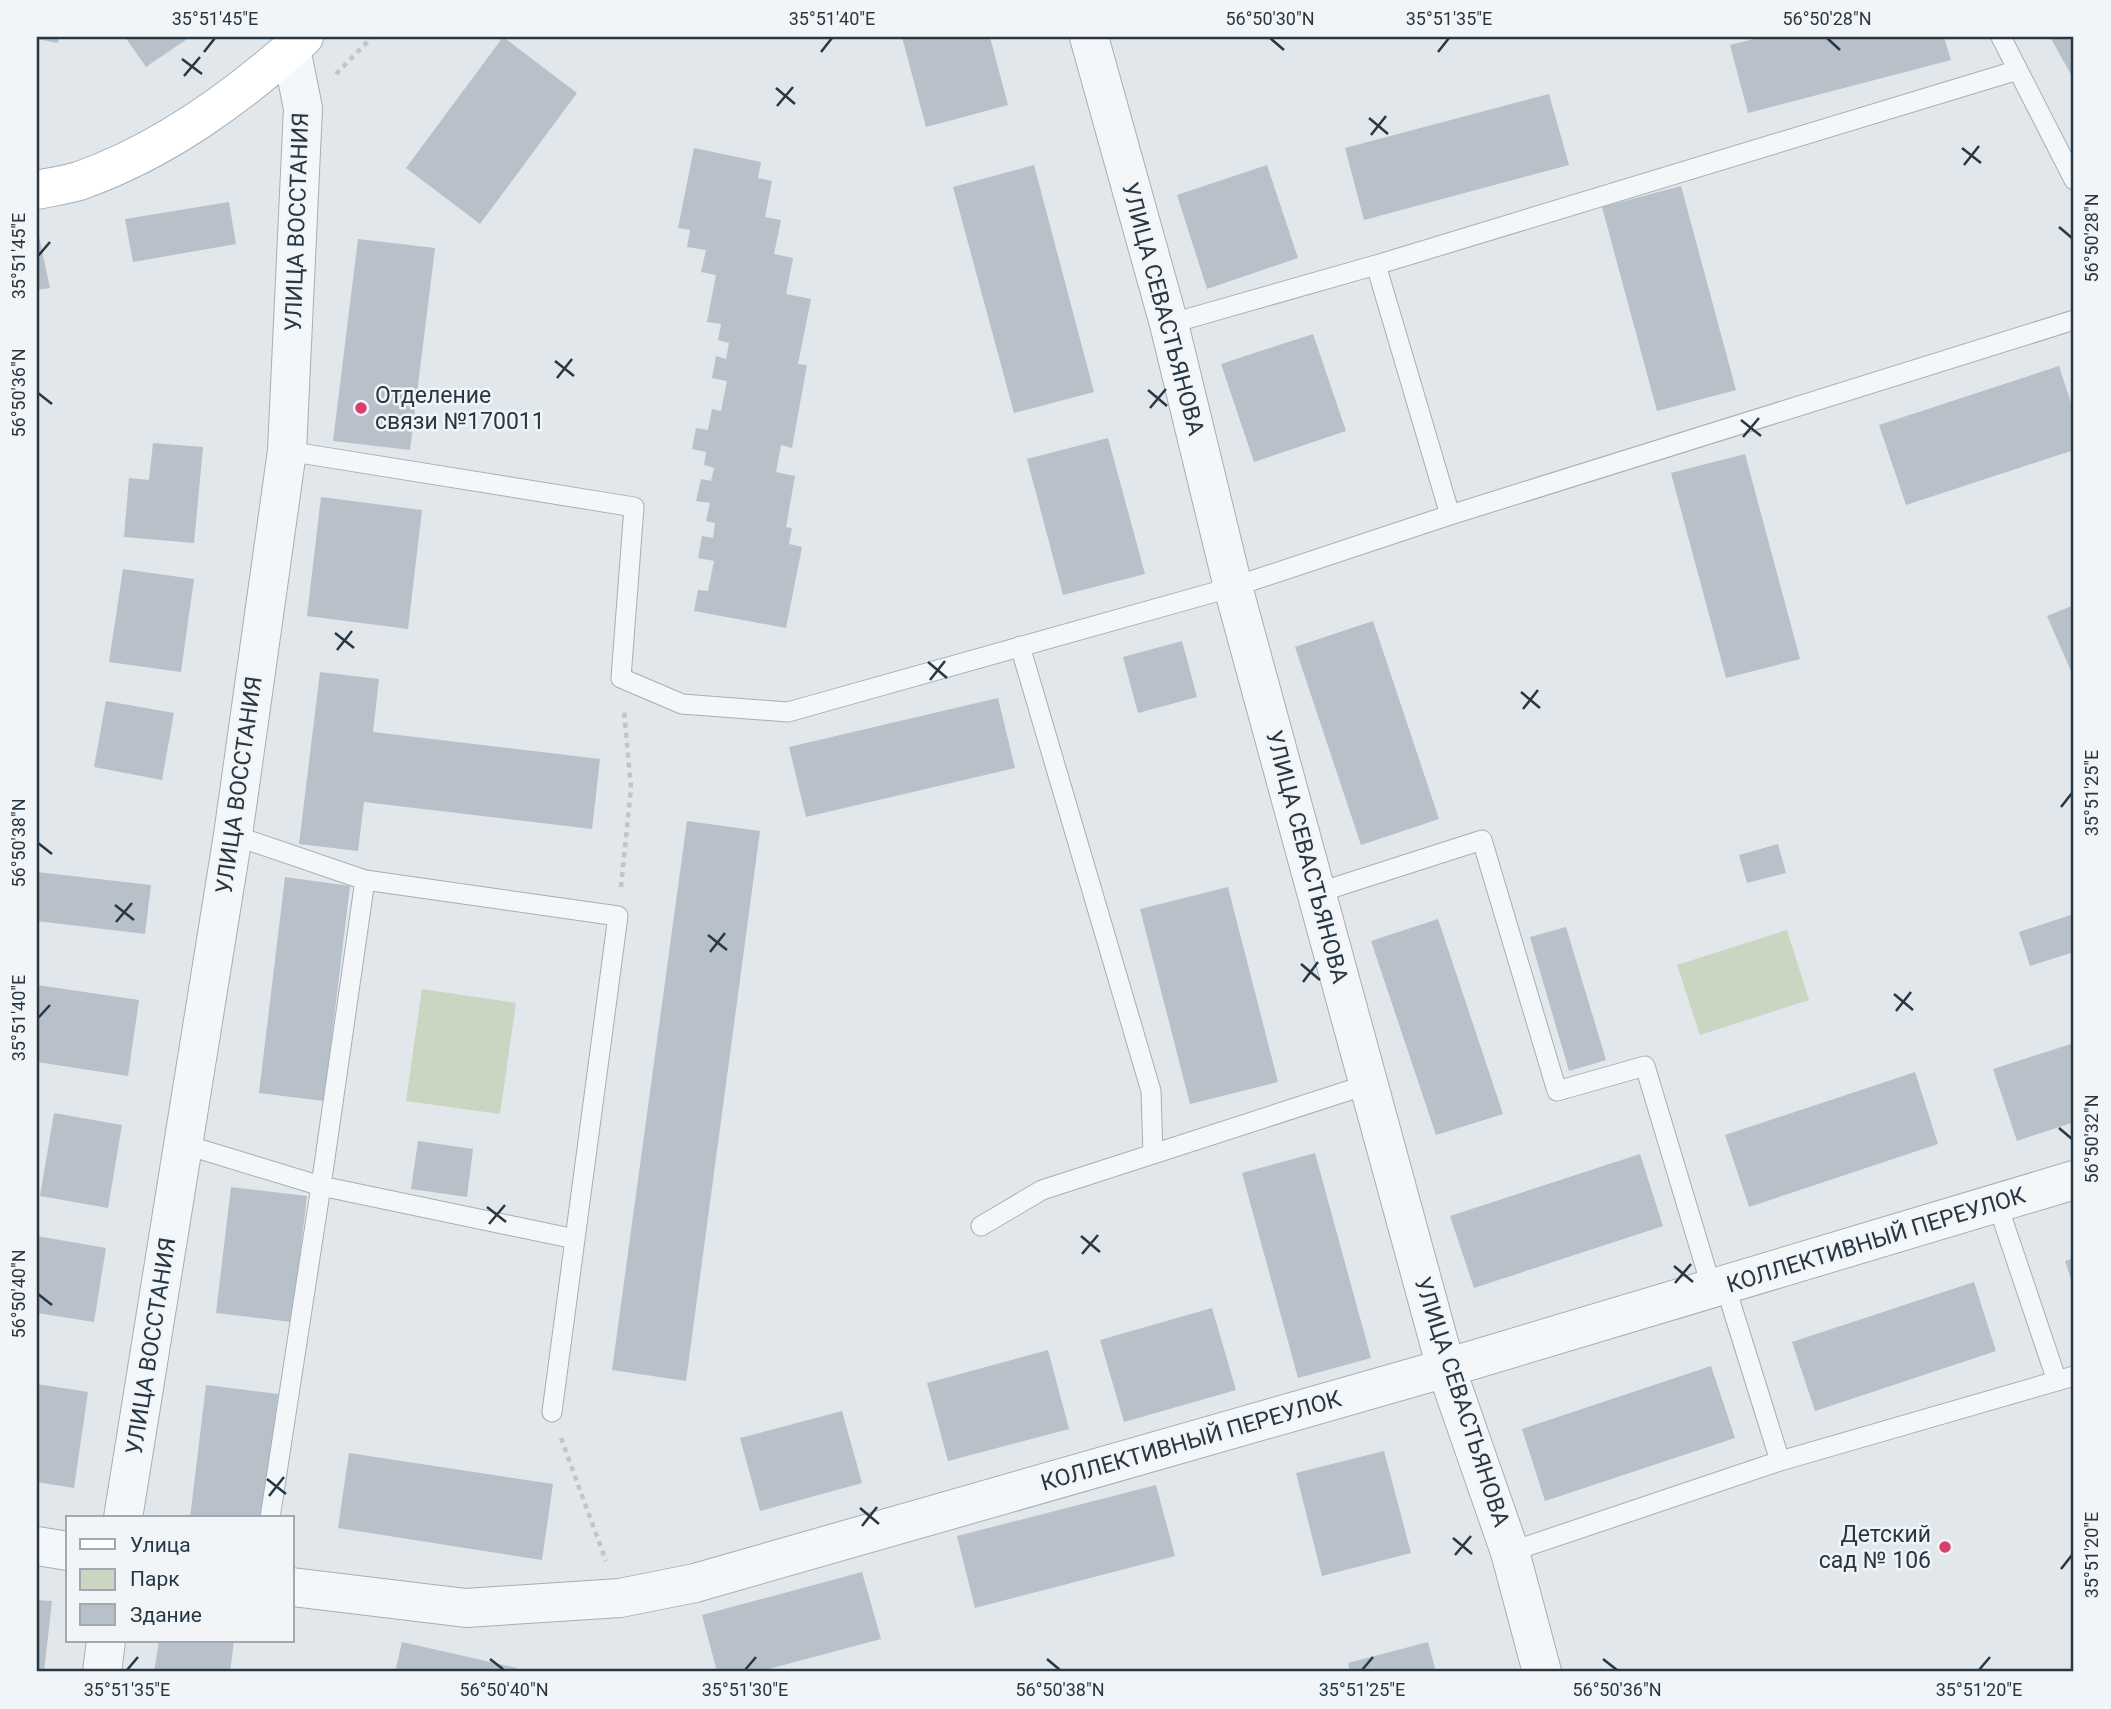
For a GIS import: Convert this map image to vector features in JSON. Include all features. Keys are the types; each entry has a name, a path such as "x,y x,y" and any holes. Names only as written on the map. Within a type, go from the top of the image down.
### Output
{"main road":[{"path":"37,190 77,181 155,147 226,102 297,43"}],"street":[{"name":"УЛИЦА СЕВАСТЬЯНОВА","path":"1089,37 1169,324 1233,587 1446,1368 1510,1552 1542,1672"},
{"name":"УЛИЦА ВОССТАНИЯ","path":"123,1516 233,835 288,451 303,108 297,43"},
{"name":"КОЛЛЕКТИВНЫЙ ПЕРЕУЛОК","path":"294,1587 466,1608 620,1598 695,1583 1446,1368 2074,1180"},
{"path":"37,1546 66,1551"},
{"path":"102,1672 106,1642"}],"lane":[{"path":"2001,37 2074,180"},
{"path":"1169,324 1376,265 2018,70"},
{"path":"1376,265 1450,515"},
{"path":"288,451 634,507 621,678 682,704 788,712 1233,587 1450,515 2074,320"},
{"path":"1020,646 1151,1091 1153,1153"},
{"path":"233,835 365,880 618,916 552,1412"},
{"path":"1317,893 1482,840 1558,1091 1645,1066 1780,1461"},
{"path":"270,1516 365,880"},
{"path":"981,1226 1042,1190 1369,1084"},
{"path":"183,1144 321,1186 575,1239"},
{"path":"1510,1552 1780,1461 2066,1379 1997,1203"}],"path":[{"path":"618,916 631,788 621,678"},
{"path":"552,1412 620,1598"}],"green space":[{"path":"1787,930 1809,1000 1700,1035 1677,965"},
{"path":"422,989 516,1003 500,1114 406,1101"}],"building":[{"path":"37,37 59,37 58,43"},
{"path":"125,37 190,37 146,67"},
{"path":"503,37 577,93 480,224 406,168"},
{"path":"902,37 990,37 1008,105 926,127"},
{"path":"1762,37 1944,37 1951,60 1748,113 1730,45"},
{"path":"2050,37 2074,37 2074,80"},
{"path":"1549,94 1569,165 1364,220 1345,148"},
{"path":"694,148 761,162 758,178 772,181 765,217 781,220 774,254 793,258 786,294 811,299 798,364 807,365 792,448 781,445 776,472 795,476 786,527 792,528 789,544 802,547 786,628 694,611 698,590 708,591 714,561 698,558 702,536 713,538 715,523 706,521 710,503 696,501 701,479 711,481 714,468 704,465 706,452 692,449 696,428 708,430 712,409 721,411 727,381 712,378 716,356 726,359 729,343 718,340 721,324 707,322 716,275 701,272 706,250 687,247 690,230 678,228"},
{"path":"1034,165 1094,392 1014,413 953,187"},
{"path":"1267,165 1298,258 1207,289 1177,195"},
{"path":"1681,186 1736,390 1657,411 1602,207"},
{"path":"229,202 236,244 133,262 125,219"},
{"path":"37,227 50,288 37,290"},
{"path":"358,239 435,248 410,450 333,441"},
{"path":"1313,334 1346,431 1254,462 1221,364"},
{"path":"2059,366 2074,412 2074,450 1906,505 1879,425"},
{"path":"1108,438 1145,574 1063,595 1027,459"},
{"path":"153,443 203,447 194,543 124,537 129,478 149,480"},
{"path":"1745,454 1800,659 1726,678 1671,473"},
{"path":"321,497 422,510 408,629 307,616"},
{"path":"123,569 194,579 181,672 109,662"},
{"path":"2074,605 2074,678 2047,616"},
{"path":"1373,621 1439,819 1361,845 1295,647"},
{"path":"1182,641 1197,697 1138,713 1123,657"},
{"path":"320,672 379,679 373,732 600,759 592,829 364,802 358,851 299,844"},
{"path":"998,698 1015,768 806,817 789,747"},
{"path":"106,701 174,713 162,780 94,767"},
{"path":"687,821 760,831 686,1381 612,1370"},
{"path":"1778,844 1786,873 1747,883 1739,855"},
{"path":"37,872 151,885 145,934 37,921"},
{"path":"285,877 350,886 324,1101 259,1093"},
{"path":"1228,887 1278,1082 1190,1104 1140,909"},
{"path":"2074,914 2074,952 2030,966 2019,932"},
{"path":"1438,919 1503,1114 1436,1135 1371,941"},
{"path":"1566,927 1606,1060 1569,1071 1530,937"},
{"path":"37,985 139,1000 128,1076 37,1062"},
{"path":"2074,1043 2074,1122 2017,1141 1993,1069"},
{"path":"1915,1072 1938,1144 1749,1207 1725,1135"},
{"path":"54,1113 122,1125 108,1208 40,1196"},
{"path":"418,1141 473,1149 467,1197 411,1189"},
{"path":"1315,1153 1371,1358 1298,1378 1242,1173"},
{"path":"1640,1154 1663,1226 1474,1288 1450,1216"},
{"path":"231,1187 307,1196 292,1322 216,1313"},
{"path":"37,1236 106,1248 94,1322 37,1313"},
{"path":"2074,1258 2074,1289 2065,1261"},
{"path":"1974,1282 1996,1351 1815,1411 1792,1342"},
{"path":"1212,1308 1236,1390 1124,1422 1100,1340"},
{"path":"1048,1350 1069,1429 948,1461 927,1383"},
{"path":"1711,1366 1735,1438 1545,1501 1522,1429"},
{"path":"37,1384 88,1392 74,1488 37,1482"},
{"path":"206,1385 278,1394 263,1516 190,1516"},
{"path":"842,1411 862,1483 760,1511 740,1438"},
{"path":"1384,1451 1411,1553 1322,1576 1296,1473"},
{"path":"349,1453 553,1484 542,1560 338,1528"},
{"path":"1156,1485 1175,1556 975,1608 957,1536"},
{"path":"862,1572 881,1639 757,1672 717,1672 702,1615"},
{"path":"37,1600 52,1601 44,1672 37,1672"},
{"path":"159,1642 234,1642 230,1672 154,1672"},
{"path":"402,1642 517,1668 516,1672 395,1672"},
{"path":"1428,1642 1436,1672 1350,1672 1348,1663"}],"place":[{"name":"Отделение связи №170011","path":"361,408"},
{"name":"Детский сад № 106","path":"1945,1547"}]}
